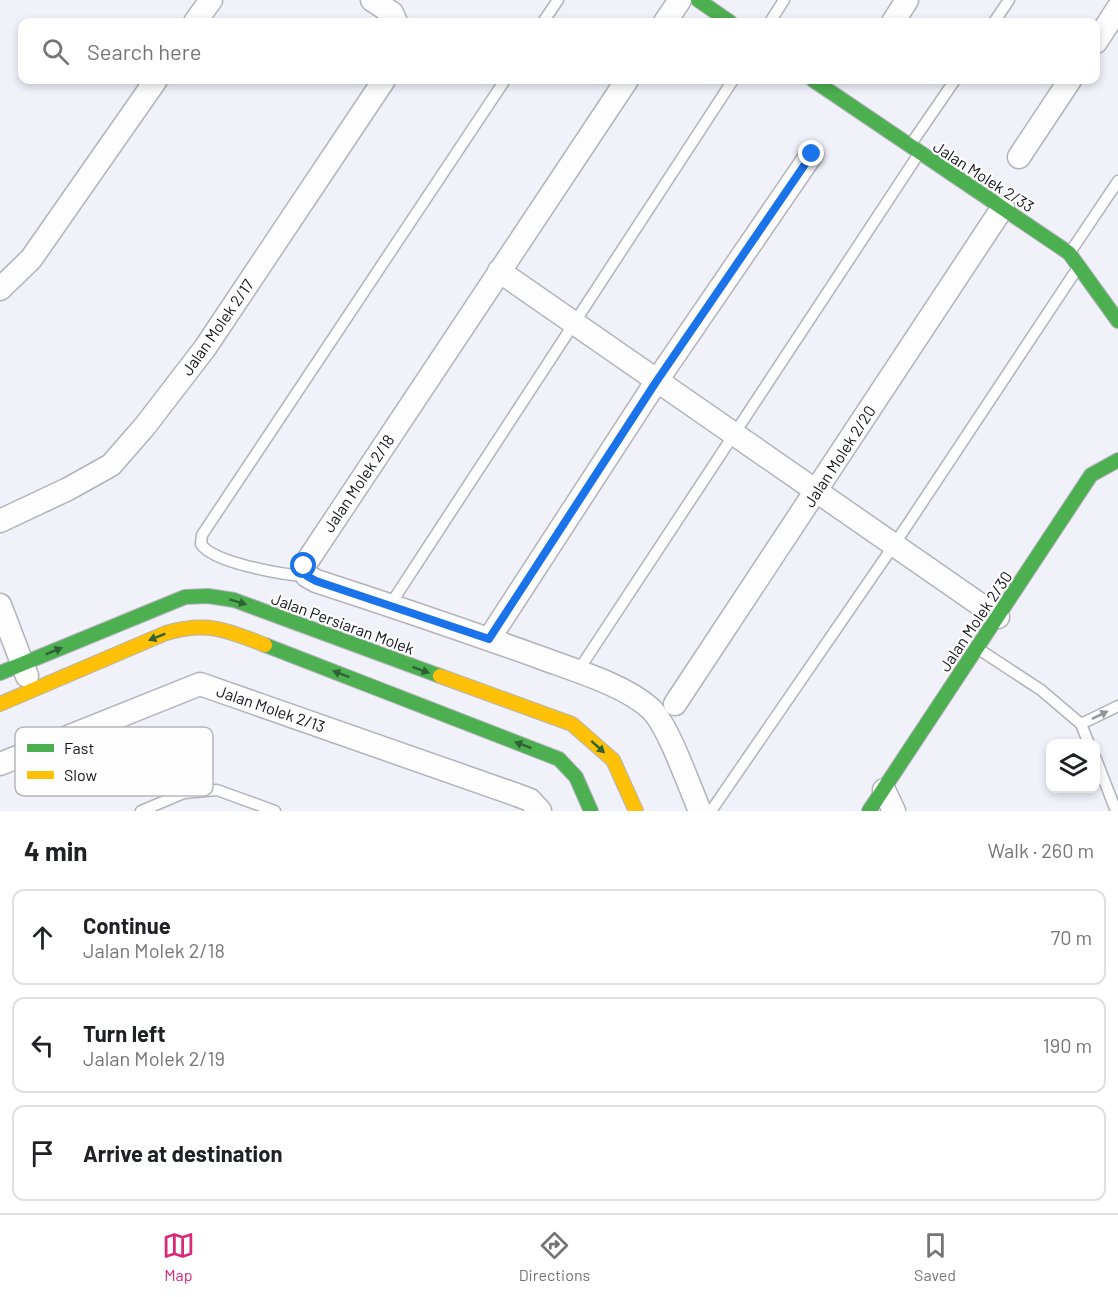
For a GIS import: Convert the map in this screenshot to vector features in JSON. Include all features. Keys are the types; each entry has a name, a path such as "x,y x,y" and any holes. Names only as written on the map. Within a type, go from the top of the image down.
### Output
{"main road":[{"path":"698,0 724,18"},
{"name":"Jalan Molek 2/33","path":"819,84 1069,254 1118,321"},
{"name":"Jalan Molek 2/30","path":"869,811 1091,475 1118,460"},
{"name":"Jalan Persiaran Molek","path":"0,674 185,597 207,596 234,600 572,724 613,760 636,811"},
{"path":"0,704 32,688 166,633 189,626 219,627 559,759 576,777 591,811"}],"street":[{"path":"198,18 211,0"},
{"path":"372,0 392,13 394,18"},
{"path":"668,18 680,0"},
{"path":"896,18 907,0"},
{"path":"1100,35 1118,8"},
{"path":"0,289 31,259 153,84"},
{"name":"Jalan Molek 2/17","path":"0,521 68,489 111,465 146,426 205,348 381,84"},
{"name":"Jalan Molek 2/18","path":"307,576 304,566 306,560 624,84"},
{"path":"1019,157 1067,84"},
{"path":"489,639 656,382 812,154"},
{"name":"Jalan Molek 2/20","path":"675,704 1003,207"},
{"path":"499,271 998,617"},
{"path":"307,576 489,639 578,672 637,698 652,711 700,811"},
{"path":"0,605 32,688"},
{"name":"Jalan Molek 2/13","path":"92,727 200,684 517,795 530,800 540,811"},
{"name":"Jalan Molek 2/13","path":"0,764 15,758"},
{"path":"884,790 894,811"}],"lane":[{"path":"546,18 558,0"},
{"path":"773,18 784,0"},
{"path":"997,18 1009,0"},
{"path":"307,576 273,574 207,552 201,544 202,535 502,84"},
{"path":"390,605 730,84"},
{"path":"578,672 734,435 914,150 953,84"},
{"path":"1069,254 1118,181"},
{"path":"711,811 894,546 1078,266"},
{"path":"977,648 1041,690 1081,724 1087,739"},
{"path":"1081,724 1118,706"},
{"path":"1100,771 1116,811"},
{"path":"213,790 275,811"},
{"path":"141,811 177,796"}],"traffic: fast":[{"path":"698,0 724,18"},
{"path":"819,84 1069,253 1118,321"},
{"path":"869,811 1091,475 1118,460"},
{"path":"0,673 185,597 208,596 234,600 440,676"},
{"path":"265,645 559,759 576,777 591,811"}],"traffic: slow":[{"path":"0,704 180,629 205,628 228,631 265,645"},
{"path":"440,676 572,724 613,760 636,811"}],"route":[{"path":"304,566 307,576 316,581 489,639 656,382 812,154"}]}
